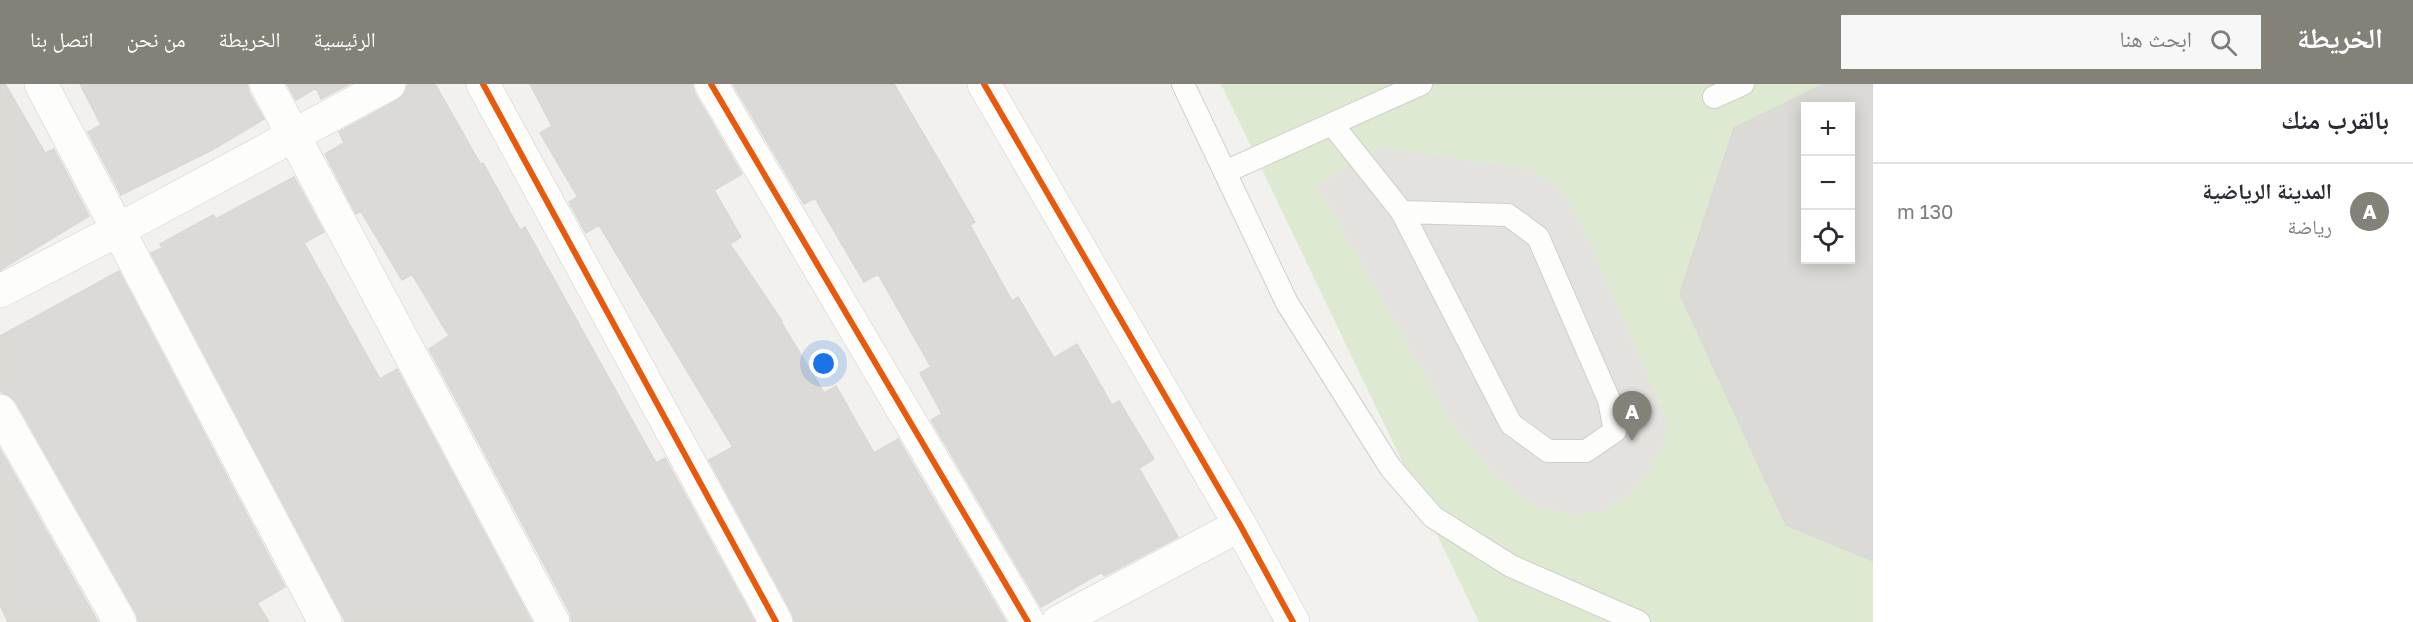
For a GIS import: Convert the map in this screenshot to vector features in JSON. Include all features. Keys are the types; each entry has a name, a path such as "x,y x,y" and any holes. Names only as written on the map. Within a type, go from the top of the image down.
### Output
{"street":[{"path":"42,84 325,622"},
{"path":"266,84 553,622"},
{"path":"0,291 389,84"},
{"path":"483,84 776,622"},
{"path":"711,84 1028,622"},
{"path":"984,84 1240,525 1293,622"},
{"path":"0,411 120,622"},
{"path":"1058,622 1240,525"}],"lane":[{"path":"1183,84 1287,303 1390,467 1433,517 1511,566 1639,622"},
{"path":"1225,172 1421,84"},
{"path":"1714,97 1743,84"},
{"path":"1332,124 1402,212 1511,424 1548,451 1586,451 1615,431 1609,400 1539,237 1508,215 1402,212"}],"green space":[{"path":"1221,84 1873,84 1873,622 1479,622"}],"shaded area":[{"path":"1384,148 1530,169 1554,184 1574,207 1667,420 1666,441 1651,470 1629,494 1603,511 1570,515 1537,507 1499,481 1452,423 1316,184"}],"building":[{"path":"0,84 5,84 45,153 54,149 89,216 0,270"},
{"path":"80,84 247,84 249,93 264,119 212,150 121,195 88,132 101,125"},
{"path":"287,84 349,84 321,99 316,88 296,100"},
{"path":"408,84 435,84 520,230 525,227 656,463 665,458 755,622 572,622 570,613 429,349 449,336 412,274 402,280 361,211 356,214 325,154 344,143 339,132 398,100 405,93"},
{"path":"530,84 692,84 695,94 742,174 714,190 741,237 730,244 782,321 824,393 836,386 874,453 898,439 1006,622 795,622 709,460 733,447 599,225 586,233 569,202 578,197 540,133 552,126"},
{"path":"733,84 894,84 975,222 970,225 1012,301 1018,297 1054,358 1077,344 1112,405 1119,401 1154,459 1139,468 1178,537 1104,576 1102,572 1041,607 931,420 942,414 920,373 931,367 878,274 864,282 815,198 804,204"},
{"path":"1824,84 1873,84 1873,561 1786,525 1680,294 1734,128"},
{"path":"294,177 324,232 304,243 380,379 397,369 532,622 345,622 151,253 162,248 160,244 213,215 216,219"},
{"path":"119,271 285,587 257,603 269,622 139,622 16,402 9,395 0,392 0,336"},
{"path":"0,449 98,622 8,622 0,605"}],"cycle path":[{"path":"483,84 776,622"},
{"path":"711,84 1028,622"},
{"path":"984,84 1240,525 1293,622"}],"place":[{"name":"المدينة الرياضية","path":"1632,441"}]}
